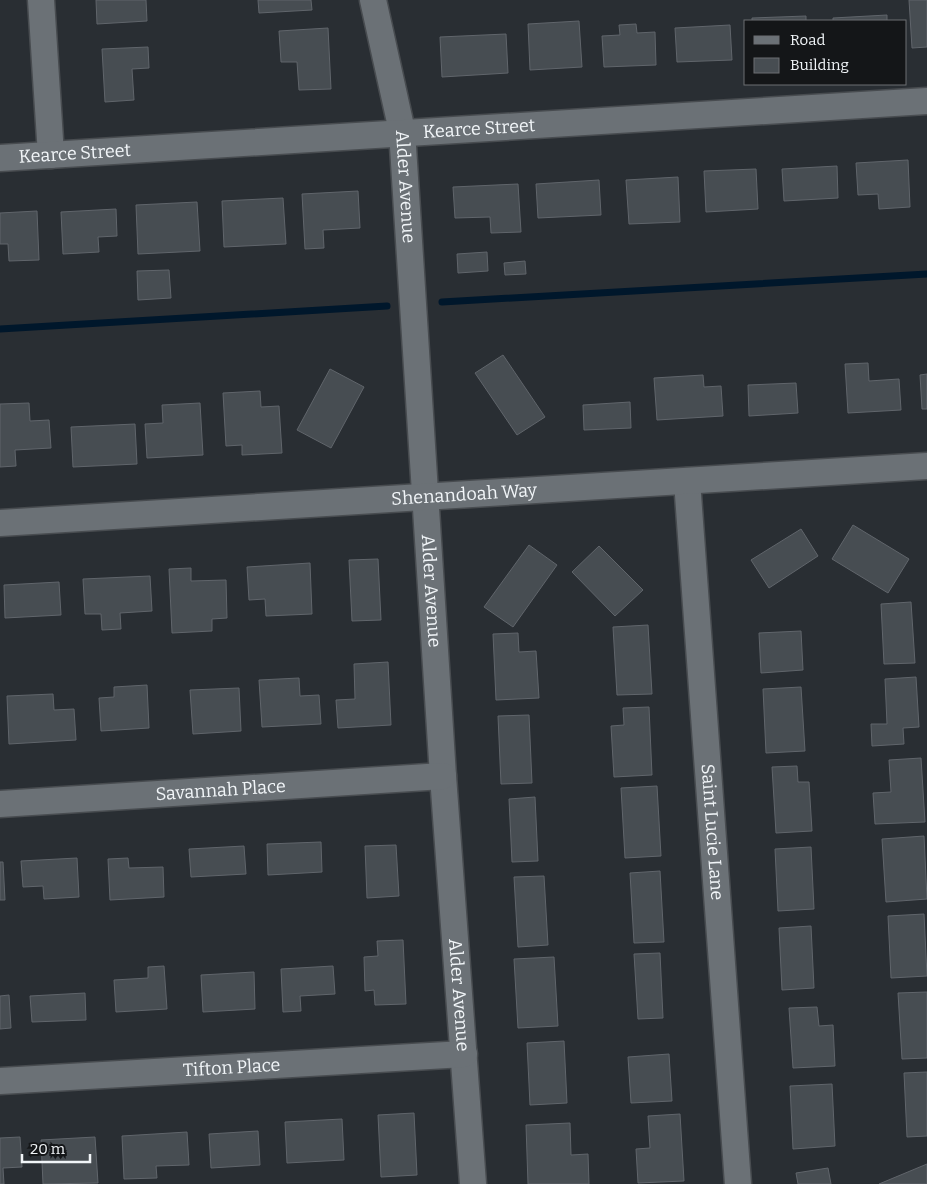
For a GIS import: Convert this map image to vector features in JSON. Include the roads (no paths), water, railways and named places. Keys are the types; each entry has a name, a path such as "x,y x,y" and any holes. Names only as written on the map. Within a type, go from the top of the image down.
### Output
{"street":[{"path":"41,0 51,155"},
{"name":"Alder Avenue","path":"373,0 402,131 424,497 473,1184"},
{"name":"Kearce Street","path":"0,158 402,131 927,101"},
{"name":"Shenandoah Way","path":"0,523 927,466"},
{"name":"Saint Lucie Lane","path":"687,481 738,1184"},
{"name":"Savannah Place","path":"0,804 443,776"},
{"name":"Tifton Place","path":"0,1081 464,1054"}],"waterway":[{"path":"442,302 927,274"},
{"path":"0,329 387,306"}]}
